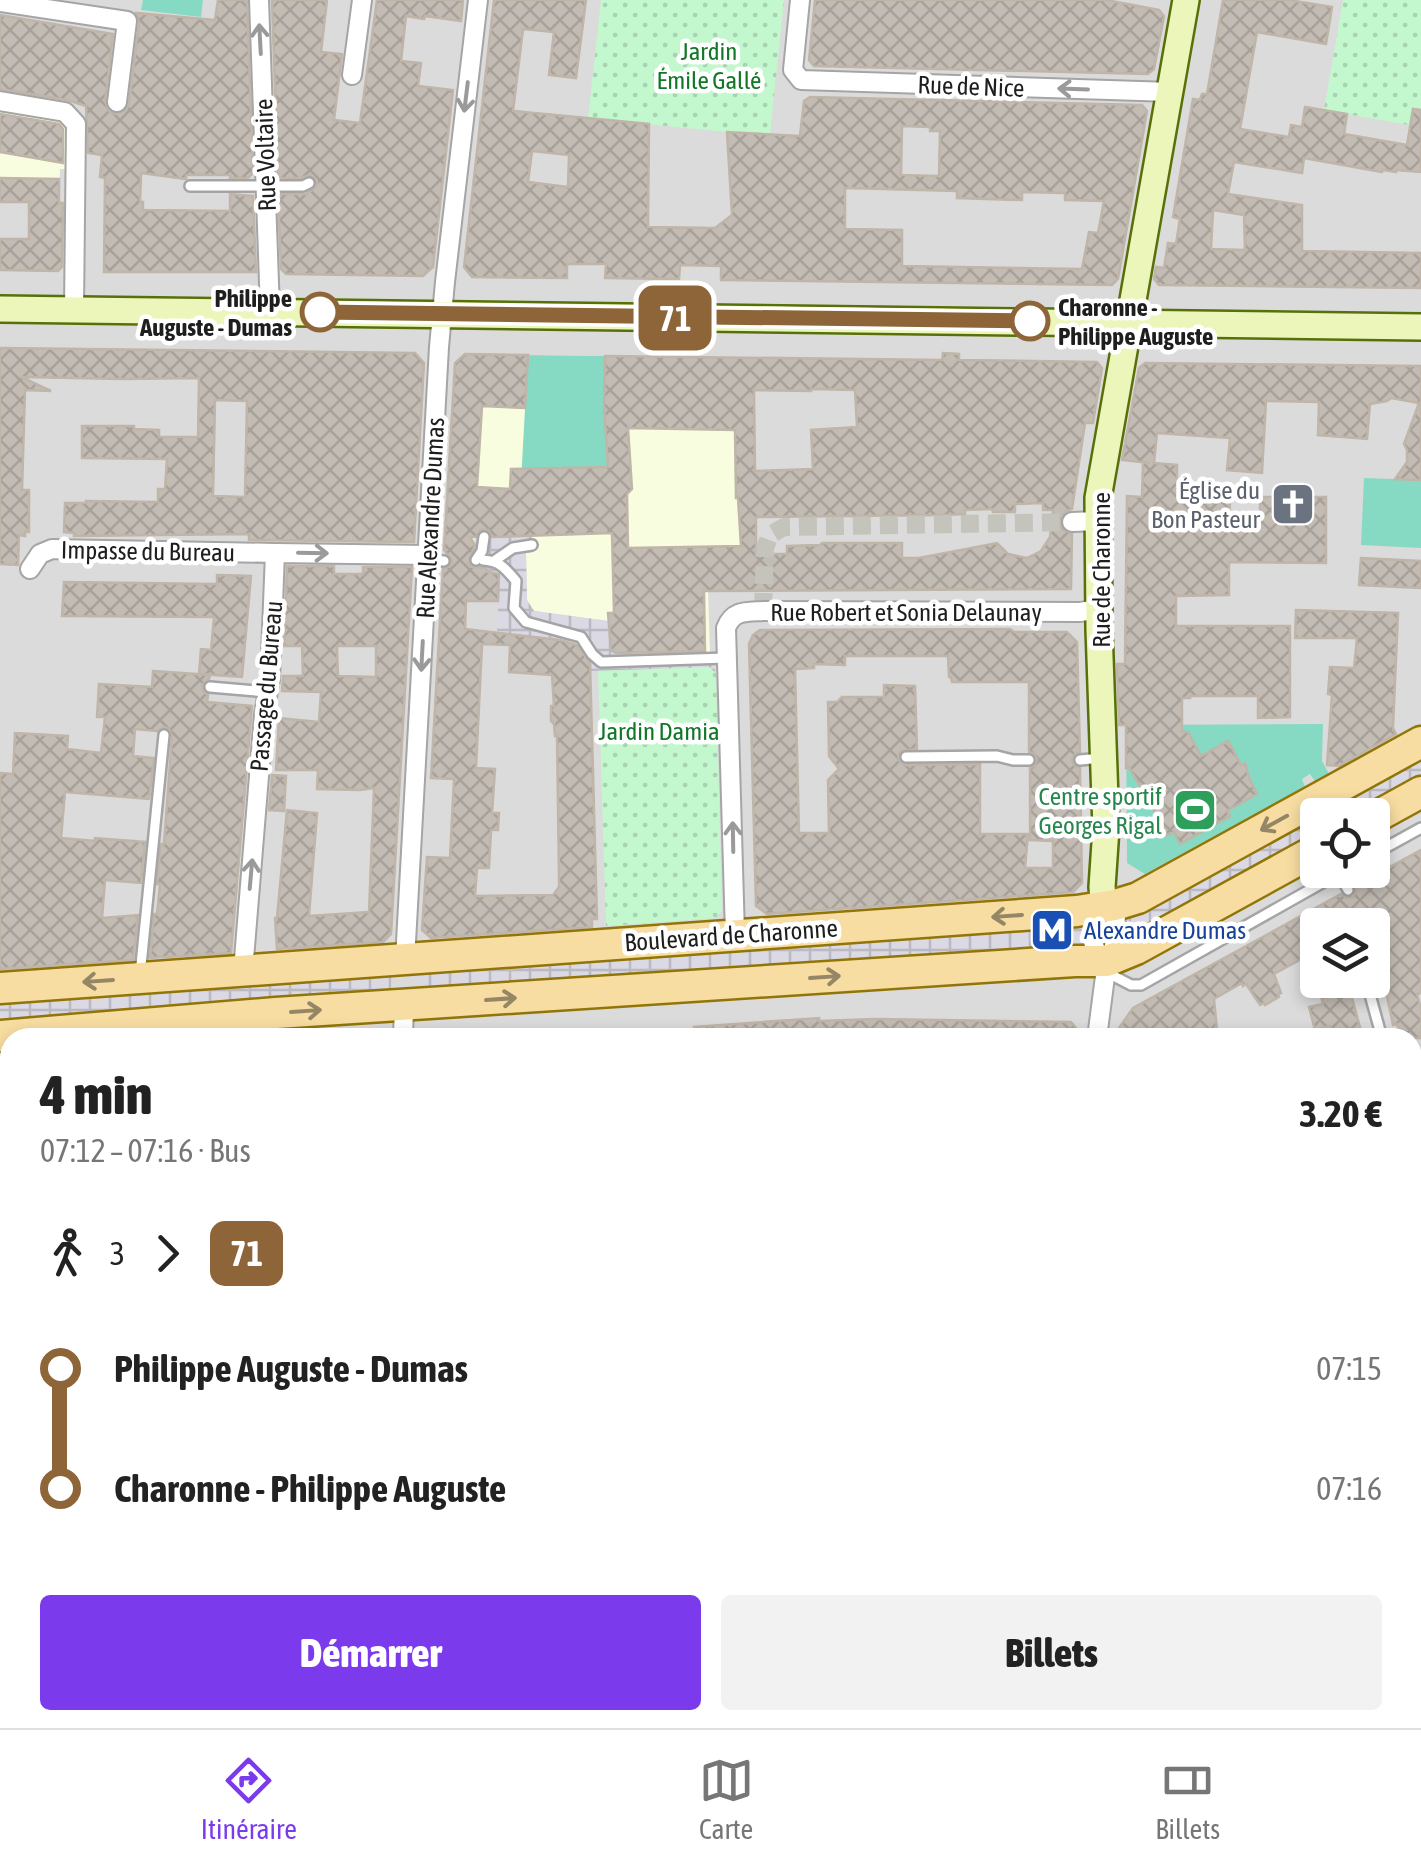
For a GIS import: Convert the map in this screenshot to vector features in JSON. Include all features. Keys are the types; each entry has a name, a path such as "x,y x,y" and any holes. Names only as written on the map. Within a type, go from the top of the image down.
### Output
{"main road":[{"name":"Rue de Charonne","path":"1104,906 1106,828 1092,759 1100,609 1098,498 1185,0"},
{"path":"0,309 1421,327"},
{"name":"Boulevard de Charonne","path":"0,988 1077,911 1138,898 1421,742"},
{"path":"1390,809 1421,792"},
{"name":"Boulevard de Charonne","path":"147,1028 258,1022 404,1005 1075,960 1106,966 1300,859"},
{"name":"Rue Alexandre Dumas","path":"404,960 404,1005"}],"street":[{"name":"Rue Voltaire","path":"258,0 270,311"},
{"path":"352,75 362,0"},
{"name":"Rue Alexandre Dumas","path":"404,960 433,558 442,314 478,0"},
{"name":"Rue de Nice","path":"800,0 793,70 801,80 1170,92"},
{"path":"0,2 40,10 67,6 127,21 118,102"},
{"path":"0,101 65,112 76,124 74,309"},
{"path":"1072,522 1098,522"},
{"name":"Impasse du Bureau","path":"30,569 40,554 52,549 276,553"},
{"path":"276,553 433,558"},
{"name":"Passage du Bureau","path":"243,971 276,553"},
{"name":"Rue Robert et Sonia Delaunay","path":"735,935 726,628 733,616 743,612 1100,609"},
{"name":"Rue de Charonne","path":"1104,906 1095,918 1094,936 1095,947 1106,966"},
{"path":"1097,1028 1106,966"},
{"name":"Rue Alexandre Dumas","path":"404,1005 404,1028"}],"lane":[{"path":"190,186 303,186 309,182"},
{"path":"484,536 484,560"},
{"path":"484,560 532,545"},
{"path":"484,560 503,564 516,580 514,608 526,622 581,637 601,662 727,658"},
{"path":"210,687 268,692"},
{"path":"141,964 164,736"},
{"path":"906,757 996,756 1030,760"},
{"path":"1390,845 1421,828"},
{"path":"1106,966 1131,984 1140,985 1313,888"},
{"path":"1371,998 1379,1028"}],"shaded area":[{"path":"0,0 1421,0 1421,1028 0,1028"},
{"path":"0,112 61,122 66,128 59,203 0,202"},
{"path":"528,355 753,358 757,591 708,591 710,652 616,654 611,649 608,621 534,611 527,600 526,552 531,536 476,536 474,549 444,550 453,405 525,408"},
{"path":"475,536 532,536 532,552 526,553 527,600 534,611 609,621 611,649 616,654 710,652 716,674 710,667 590,671 589,655 575,641 497,632 499,575 485,572 480,554 474,549"},
{"path":"1421,751 1421,781 1390,798 1336,798"},
{"path":"1300,818 1300,846 1132,934 1125,928 1128,913"},
{"path":"1083,921 1085,951 419,990 417,969"},
{"path":"392,974 391,993 0,1024 0,997"}],"green space":[{"path":"143,0 203,0 201,17 141,10"},
{"name":"Jardin Émile Gallé","path":"601,0 784,0 770,134 588,118"},
{"path":"1343,0 1421,0 1421,127 1324,110"},
{"path":"528,355 605,356 604,405 613,533 518,536"},
{"path":"1364,478 1421,480 1421,548 1361,545"},
{"name":"Jardin Damia","path":"711,667 716,674 722,911 716,918 606,926 598,670"},
{"name":"Centre sportif Georges Rigal","path":"1323,724 1322,761 1329,774 1315,781 1310,774 1302,779 1305,787 1145,874 1127,863 1126,725"}],"building":[{"path":"218,0 247,0 253,173 248,178 186,175 186,179 141,173 140,202 143,210 230,211 230,194 253,196 256,272 104,272 105,178 100,177 102,155 88,153 86,106 0,89 0,15 113,34 105,101 109,111 116,114 129,104 139,23 136,13 215,20"},
{"path":"272,0 327,0 321,52 342,54 334,120 360,123 377,0 463,0 461,21 406,16 401,61 421,63 418,86 453,90 433,267 423,276 286,274 281,269 278,194 306,194 317,182 310,175 278,178"},
{"path":"494,0 586,0 576,78 549,75 554,32 523,29 513,111 649,124 648,227 715,228 732,215 727,132 800,136 804,101 810,97 1142,105 1147,111 1118,279 1112,285 721,280 721,266 680,265 679,279 605,278 606,264 567,264 567,278 472,277 464,267","holes":["902,126 940,131 939,176 901,175","532,151 569,155 568,187 528,182","845,188 957,191 957,198 1022,200 1022,192 1065,193 1065,200 1104,201 1098,233 1089,232 1082,269 902,266 902,230 845,229"]},
{"path":"815,0 1106,0 1159,10 1164,16 1154,69 1148,74 814,66 809,60"},
{"path":"1223,0 1289,0 1332,7 1326,44 1257,32 1240,129 1289,137 1291,125 1302,127 1305,107 1347,114 1344,134 1407,145 1413,109 1421,110 1421,172 1382,172 1304,158 1302,173 1234,162 1228,194 1302,205 1302,251 1421,253 1421,288 1159,285 1154,279 1156,267 1164,268 1168,243 1176,244 1180,219 1173,217 1193,99 1200,100 1202,94 1207,94","holes":["1213,210 1244,215 1245,250 1211,249"]},
{"path":"0,114 59,124 63,129 63,163 0,152"},
{"path":"0,178 59,179 59,203 63,203 62,267 58,271 0,270 0,239 29,239 29,202 0,202"},
{"path":"0,348 415,353 424,363 414,542 249,540 249,534 74,536 64,532 65,503 158,502 158,489 165,489 167,459 82,458 82,426 134,426 159,430 159,437 198,437 199,378 21,377 51,391 25,390 22,490 29,490 29,532 19,535 18,565 0,564","holes":["215,400 247,401 245,497 213,496"]},
{"path":"943,353 959,354 959,360 1097,362 1102,368 1093,423 1085,423 1072,509 1065,512 1060,522 1062,529 1072,534 1071,589 704,591 705,651 616,653 611,650 608,613 614,613 612,533 492,537 488,530 480,530 476,537 470,537 475,545 468,563 499,574 498,601 466,601 465,629 560,640 577,645 590,663 597,919 592,919 592,927 431,938 422,930 427,857 450,858 454,779 431,778 443,569 452,561 444,550 455,363 465,354 528,355 525,408 482,406 477,487 510,489 511,469 608,467 605,356 942,360","holes":["754,390 855,390 857,427 811,430 813,469 755,471","628,428 735,430 741,546 628,548 627,494 632,489","1043,503 1043,510 1053,510 1050,537 1041,551 1027,558 1008,554 997,543 919,558 902,558 902,543 822,543 787,546 787,554 756,554 756,517 943,515 992,509 1015,512 1015,504","482,644 510,645 509,672 552,675 559,876 559,887 553,895 475,896 477,868 489,868 491,830 498,830 499,813 492,813 495,769 476,768"]},
{"path":"1145,363 1421,366 1421,480 1395,479 1407,462 1404,444 1419,403 1391,398 1370,404 1367,439 1318,435 1319,402 1266,401 1262,473 1227,470 1230,438 1157,433 1154,463 1177,465 1177,497 1230,497 1229,530 1260,530 1260,497 1326,497 1326,563 1229,562 1229,595 1176,596 1176,626 1290,626 1290,717 1258,718 1258,696 1182,698 1182,732 1188,732 1201,756 1228,741 1241,765 1245,763 1257,794 1227,811 1230,816 1180,844 1174,832 1167,835 1129,767 1126,768 1126,725 1119,725 1117,664 1125,664 1127,496 1142,497 1143,462 1122,460 1139,368"},
{"path":"1361,558 1421,561 1421,588 1359,585"},
{"path":"287,566 334,566 334,574 363,574 363,567 412,567 391,934 383,942 277,949 275,918 287,810 317,813 309,916 369,912 374,788 317,789 318,770 276,770 279,718 319,722 321,692 282,691 283,676 303,676 302,646 284,646","holes":["337,646 376,646 376,677 338,676"]},
{"path":"217,575 251,576 242,677 199,674 201,649 211,650 214,617 62,616 64,582 217,584"},
{"path":"1296,610 1398,613 1393,728 1396,734 1339,766 1327,765 1330,667 1354,668 1357,638 1295,638"},
{"path":"760,630 1067,632 1077,642 1080,752 1072,760 1080,768 1082,883 1073,892 767,914 756,906 749,644","holes":["845,656 948,656 952,682 1029,682 1029,752 1037,759 1030,768 1030,840 1053,841 1053,868 1025,868 1028,834 980,834 980,764 900,762 901,751 917,749 915,686 884,685 884,697 842,697 837,702 828,702 829,756 839,769 828,780 829,833 799,833 795,669 814,668 814,664 845,665"]},
{"path":"153,671 210,675 202,685 207,702 252,706 231,953 150,958 172,736 164,727 157,731 135,729 133,756 154,758 149,799 65,792 61,838 145,842 141,883 105,880 102,918 138,915 133,960 0,969 0,773 13,774 15,733 68,736 67,749 101,753 105,717 97,717 99,684 152,687"},
{"path":"272,775 286,776 284,811 269,810"},
{"path":"1421,850 1421,993 1417,994 1421,1028 1393,1025 1387,998 1390,908 1315,908 1341,894 1353,897 1355,888 1390,888 1390,867"},
{"path":"1300,916 1300,960 1274,974 1281,993 1265,1005 1260,1005 1242,983 1214,999 1217,1028 1119,1028 1133,1008"},
{"path":"1322,998 1352,998 1360,1028 1314,1028 1309,1007 1323,1004"},
{"path":"819,1018 1071,1022 1076,1028 694,1028"}],"tunnel":[{"path":"763,611 765,548 770,535 784,527 1072,522"}],"bus line":[{"name":"71","path":"320,312 1030,321"}],"place":[{"name":"Philippe Auguste - Dumas","path":"320,312"},
{"name":"Charonne - Philippe Auguste","path":"1030,321"},
{"name":"Église du Bon Pasteur","path":"1293,504"},
{"name":"Centre sportif Georges Rigal","path":"1195,810"},
{"name":"Alexandre Dumas","path":"1052,930"}]}
